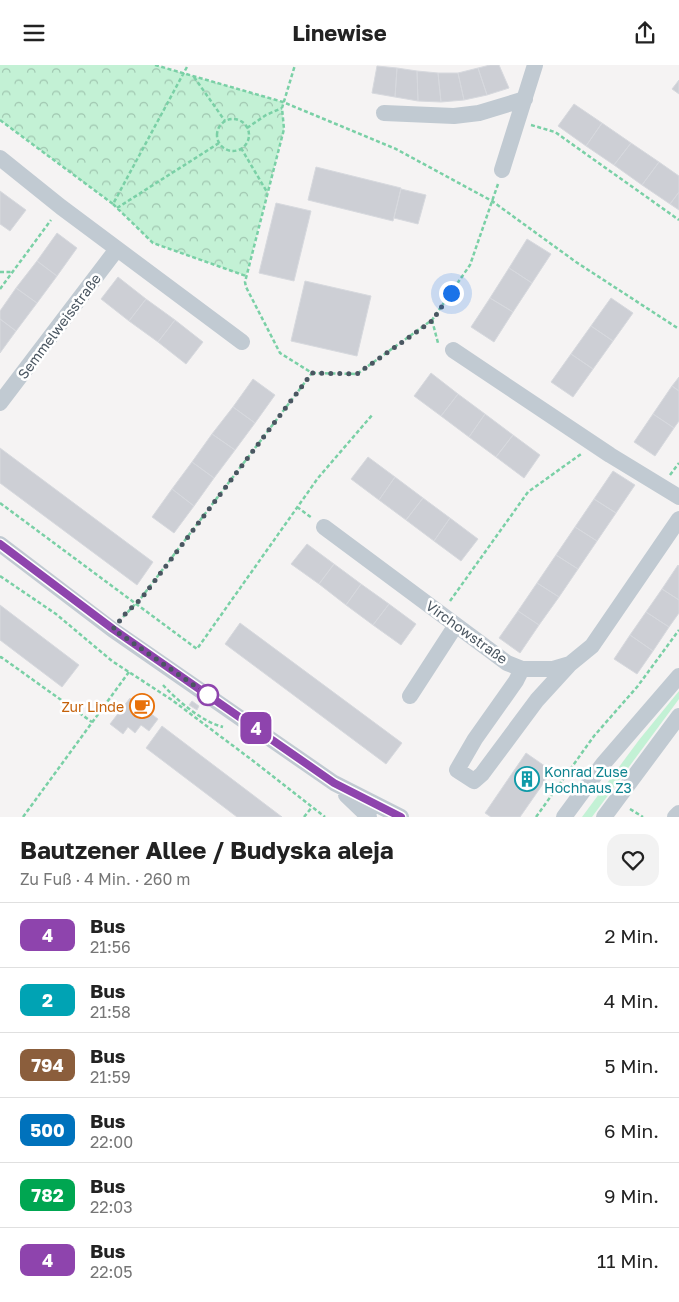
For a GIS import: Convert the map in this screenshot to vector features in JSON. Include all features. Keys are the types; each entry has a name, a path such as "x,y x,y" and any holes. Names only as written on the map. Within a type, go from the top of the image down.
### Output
{"street":[{"path":"502,170 535,65"},
{"path":"384,113 454,116 479,113 525,99"},
{"path":"0,158 61,207 242,342"},
{"name":"Semmelweisstraße","path":"0,403 117,249"},
{"path":"446,349 594,445 679,497"},
{"name":"Virchowstraße","path":"324,527 507,663 522,669 553,669 570,663 592,646 679,519"},
{"path":"0,544 113,629 334,783 401,817"},
{"path":"410,695 456,625"},
{"path":"522,669 516,681 475,739 457,770 474,781 482,775 537,700 570,663"},
{"path":"564,817 603,764 679,676"},
{"path":"604,817 679,715"},
{"path":"334,783 369,817"},
{"path":"675,817 679,813"}],"path":[{"path":"155,65 283,102 396,149 492,201 576,261 679,329"},
{"path":"114,205 188,65"},
{"path":"295,65 283,102 284,129 246,276 246,287 280,353 312,373 357,374 432,321 470,265 492,201"},
{"path":"193,75 225,121"},
{"path":"247,128 266,115 282,108"},
{"path":"235,119 244,123 247,128 248,137 241,149 226,149 219,143 217,133 221,124 225,121 235,119"},
{"path":"0,120 114,205 152,243 246,276"},
{"path":"518,121 554,132 679,220"},
{"path":"117,208 219,143"},
{"path":"241,149 267,192"},
{"path":"0,289 61,207"},
{"path":"0,272 13,272"},
{"path":"432,321 446,349"},
{"path":"113,629 136,603 312,373"},
{"path":"0,503 197,649 318,478 373,414"},
{"path":"441,613 528,492 594,445"},
{"path":"0,576 56,614 112,661 172,700 325,817"},
{"path":"536,817 594,736 637,687 679,630"},
{"path":"0,658 92,722"},
{"path":"23,817 129,672"},
{"path":"163,684 174,697 212,724 228,728"},
{"path":"304,817 312,807"},
{"path":"630,809 643,817"}],"green space":[{"path":"0,65 155,65 283,102 284,129 246,276 153,243 113,204 0,120"},
{"path":"679,691 679,699 592,817 582,817 639,740"}],"building":[{"path":"499,65 509,88 487,95 478,68"},
{"path":"377,66 397,68 395,97 372,93"},
{"path":"397,68 417,71 418,101 395,97"},
{"path":"478,68 487,95 464,100 458,73"},
{"path":"417,71 438,73 441,102 418,101"},
{"path":"438,73 458,73 464,100 441,102"},
{"path":"679,80 679,94 672,89"},
{"path":"574,104 602,123 586,146 558,126"},
{"path":"602,123 631,143 614,165 586,146"},
{"path":"631,143 659,162 642,185 614,165"},
{"path":"659,162 679,176 679,192 670,204 642,185"},
{"path":"316,167 401,188 393,221 308,200"},
{"path":"401,189 426,195 418,224 394,218"},
{"path":"0,191 26,210 10,231 0,224"},
{"path":"679,192 679,210 670,204"},
{"path":"276,203 311,211 294,281 259,273"},
{"path":"57,233 77,248 57,276 37,261"},
{"path":"527,239 551,254 532,283 509,268"},
{"path":"37,261 57,276 37,303 16,288"},
{"path":"509,268 532,283 513,312 490,298"},
{"path":"118,277 146,299 129,321 101,299"},
{"path":"305,281 371,296 357,356 291,341"},
{"path":"16,288 37,303 16,331 0,319 0,311"},
{"path":"490,298 513,312 494,342 471,327"},
{"path":"611,298 633,313 613,341 591,326"},
{"path":"146,299 175,320 158,342 129,321"},
{"path":"0,319 16,331 0,353"},
{"path":"175,320 203,342 186,364 158,342"},
{"path":"591,326 613,341 593,369 571,354"},
{"path":"571,354 593,369 573,397 551,382"},
{"path":"431,373 458,394 441,416 414,396"},
{"path":"679,377 679,391 672,386"},
{"path":"253,379 275,395 255,423 233,407"},
{"path":"672,386 679,391 679,421 674,428 653,414"},
{"path":"458,394 485,414 469,437 441,416"},
{"path":"233,407 255,423 235,450 212,434"},
{"path":"485,414 513,435 496,457 469,437"},
{"path":"653,414 674,428 655,456 634,442"},
{"path":"212,434 235,450 214,478 192,462"},
{"path":"513,435 540,455 524,478 496,457"},
{"path":"0,448 153,562 137,585 0,483"},
{"path":"368,457 395,477 379,500 351,479"},
{"path":"192,462 214,478 194,506 172,489"},
{"path":"613,471 635,485 616,513 594,499"},
{"path":"395,477 423,498 406,520 379,500"},
{"path":"172,489 194,506 174,533 152,517"},
{"path":"423,498 450,518 434,541 406,520"},
{"path":"594,499 616,513 597,541 575,527"},
{"path":"450,518 478,539 461,561 434,541"},
{"path":"575,527 597,541 578,569 556,555"},
{"path":"307,544 334,564 319,584 291,564"},
{"path":"556,555 578,569 559,597 537,583"},
{"path":"334,564 361,584 346,605 319,584"},
{"path":"679,566 679,600 662,589"},
{"path":"537,583 559,597 539,625 518,611"},
{"path":"361,584 389,604 373,625 346,605"},
{"path":"662,589 679,600 679,613 669,627 646,612"},
{"path":"389,604 416,624 401,645 373,625"},
{"path":"0,605 79,665 62,687 0,640"},
{"path":"518,611 539,625 520,653 499,638"},
{"path":"646,612 669,627 653,651 630,635"},
{"path":"240,623 402,743 386,764 225,644"},
{"path":"630,635 653,651 637,674 614,659"},
{"path":"130,698 158,719 149,731 141,725 135,733 128,727 123,734 110,724"},
{"path":"192,701 199,706 197,710 189,705"},
{"path":"162,726 282,817 237,817 146,748"},
{"name":"Konrad Zuse Hochhaus Z3","path":"526,753 552,771 520,817 491,817 485,813"}],"bus line":[{"name":"4","path":"0,544 113,629 334,783 401,817"}],"place":[{"name":"Zur Linde","path":"142,706"},
{"name":"Konrad Zuse Hochhaus Z3","path":"527,779"}],"route":[{"path":"208,695 113,629 141,599 312,373 357,374 432,321 451,293"}]}
